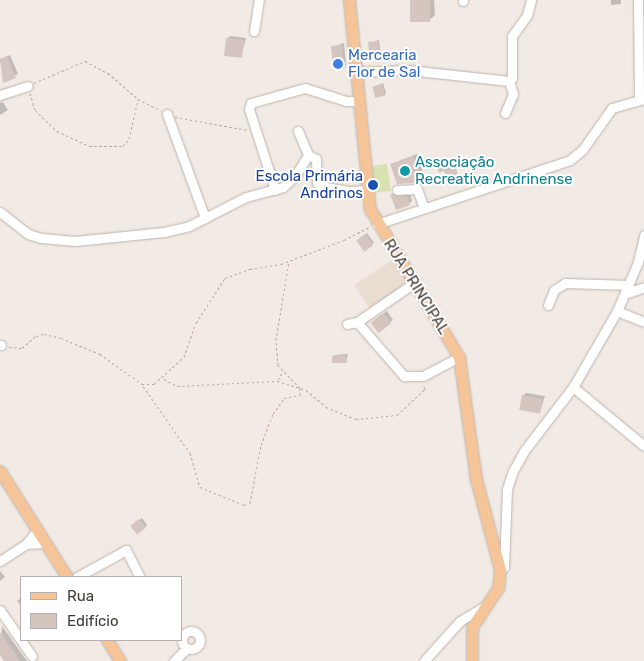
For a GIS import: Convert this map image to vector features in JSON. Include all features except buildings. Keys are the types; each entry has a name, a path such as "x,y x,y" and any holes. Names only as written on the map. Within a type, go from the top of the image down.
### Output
{"main road":[{"name":"RUA PRINCIPAL","path":"348,0 367,190 377,224 459,357 476,479 500,570"},
{"path":"0,471 66,576"},
{"path":"472,661 471,634 482,608 498,588 500,570"},
{"path":"108,641 120,661"}],"street":[{"path":"254,31 258,0"},
{"path":"505,113 512,94 509,81 512,78 512,36 527,15 531,0"},
{"path":"377,224 570,160 583,149 612,108 641,100 637,69 642,27 638,0"},
{"path":"355,72 408,70 509,81"},
{"path":"0,95 28,86"},
{"path":"275,190 258,132 249,109 251,104 285,91 305,88 346,101 358,100"},
{"path":"167,114 205,218"},
{"path":"298,131 308,154 316,159 317,182 320,186 329,190 367,190"},
{"path":"0,212 28,234 76,241 164,232 205,218 229,203 275,190 295,176 308,154"},
{"path":"397,190 417,190 424,208"},
{"path":"500,570 504,567 506,489 513,471 524,451 573,387 617,311 627,289 644,235"},
{"path":"414,283 352,323 404,376 420,376 459,357"},
{"path":"548,305 554,290 565,283 627,289"},
{"path":"627,289 630,295 644,287"},
{"path":"617,311 644,322"},
{"path":"573,387 644,446"},
{"path":"0,561 26,544 37,531"},
{"path":"26,544 45,543"},
{"path":"79,576 126,550 139,576"},
{"path":"424,661 460,621 482,608"},
{"path":"0,610 20,639"},
{"path":"22,641 32,656"},
{"path":"174,661 187,648"}],"path":[{"path":"138,99 129,139 123,146 89,146 69,138 35,110 28,86 85,61 108,73 138,99 167,114 181,119 258,132"},
{"path":"142,384 154,384 163,379 184,357 196,323 225,278 289,260 344,240 377,224"},
{"path":"289,260 276,340 278,365 300,388 326,407 356,419 397,415 425,389 420,376"},
{"path":"0,345 22,348 36,336 61,338 100,354 142,384 190,453 200,487 244,505 250,503 254,490 261,445 273,414 284,398 300,395 300,388"},
{"path":"277,382 283,370"},
{"path":"163,379 177,386 277,382 300,388"}],"shaded area":[{"path":"393,260 409,285 371,310 354,285"}],"green space":[{"path":"387,164 391,191 375,193 371,166"}],"place":[{"name":"Mercearia Flor de Sal","path":"338,64"},
{"name":"Associação Recreativa Andrinense","path":"405,171"},
{"name":"Escola Primária Andrinos","path":"373,185"}]}
